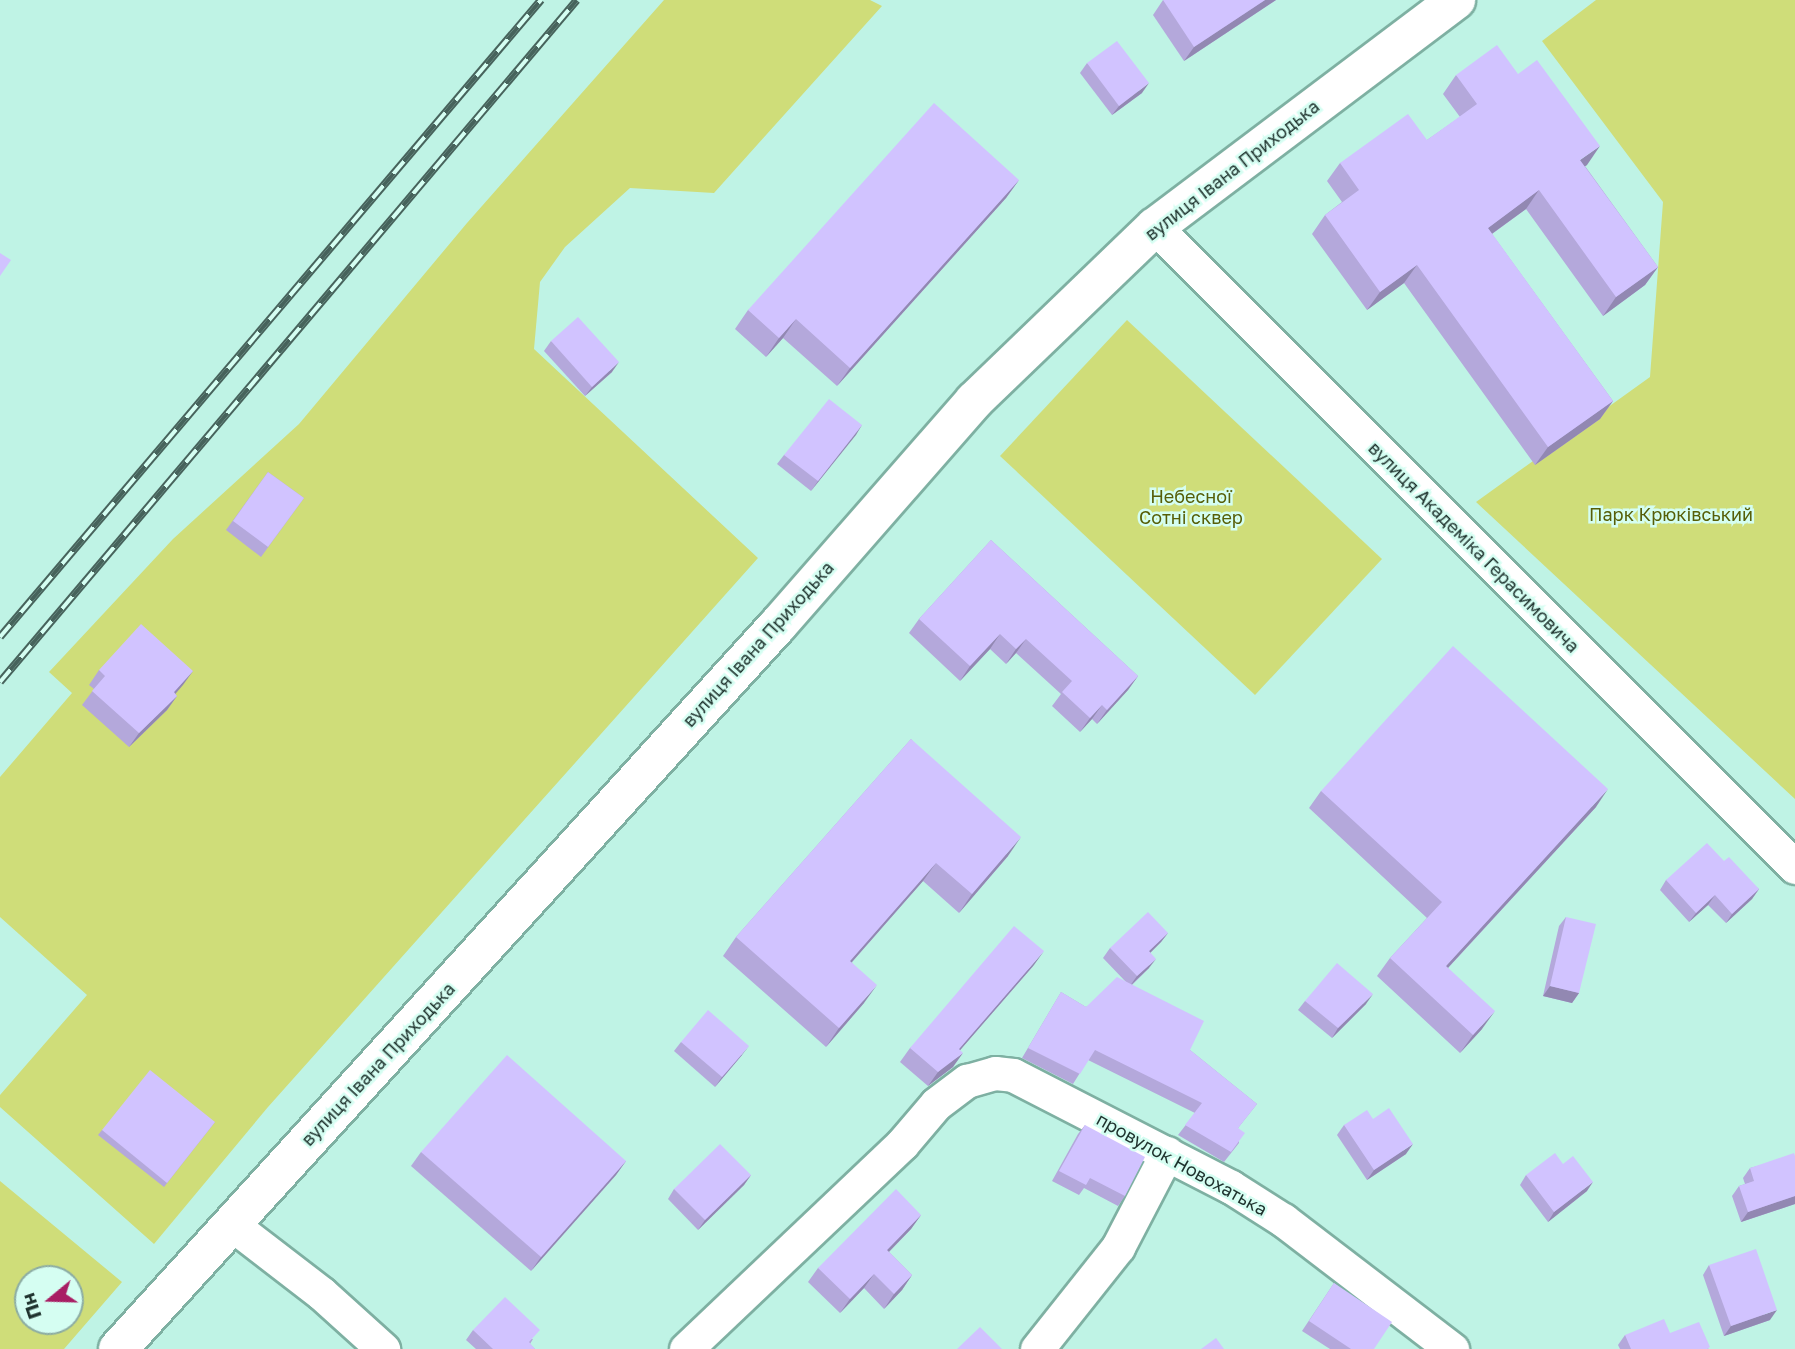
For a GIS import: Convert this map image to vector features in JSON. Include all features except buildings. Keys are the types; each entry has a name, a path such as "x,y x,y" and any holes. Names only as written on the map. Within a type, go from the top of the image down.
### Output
{"main road":[{"name":"вулиця Івана Приходька","path":"118,1349 230,1223 405,1038 974,401 1155,227 1456,0"}],"street":[{"name":"вулиця Академіка Герасимовича","path":"1155,227 1795,867"},
{"name":"провулок Новохатька","path":"686,1349 902,1144 952,1091 967,1081 995,1073 1013,1075 1167,1153 1283,1220 1452,1349"},
{"path":"1037,1349 1118,1247 1167,1153"},
{"path":"230,1223 321,1293 383,1349"}],"green space":[{"path":"664,0 870,0 882,6 714,193 630,188 565,247 540,282 534,349 758,558 268,1107 154,1244 0,1107 0,1095 87,995 0,917 0,777 72,693 49,672 173,539 299,424 467,223"},
{"name":"Парк Крюківський","path":"1596,0 1795,0 1795,799 1476,502 1650,377 1663,202 1542,41"},
{"name":"Небесної Сотні сквер","path":"1127,320 1382,559 1255,695 1000,456"},
{"path":"0,1181 122,1282 84,1326 84,1265 14,1265 14,1335 76,1335 64,1349 0,1349"}],"railway":[{"path":"0,637 541,0"},
{"path":"0,682 577,0"}]}
